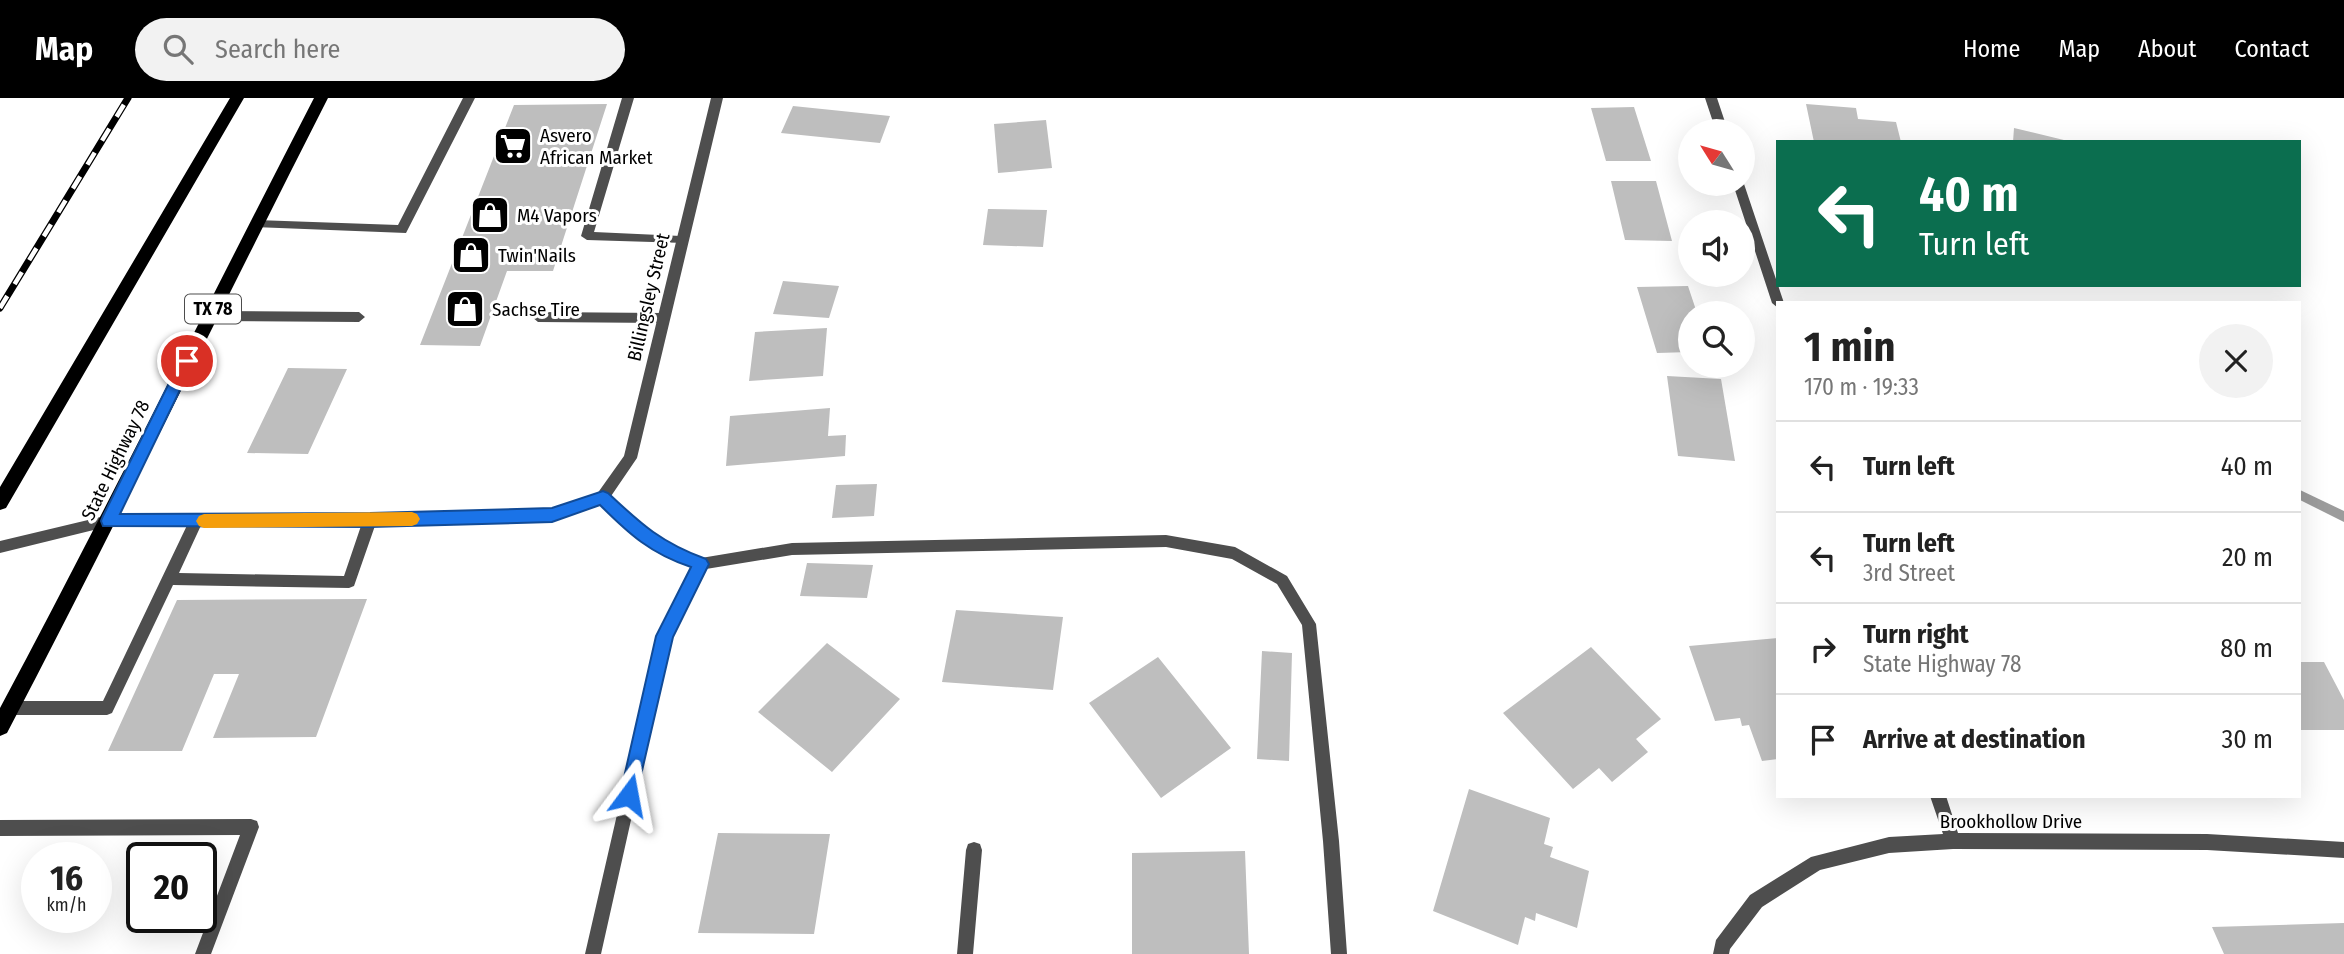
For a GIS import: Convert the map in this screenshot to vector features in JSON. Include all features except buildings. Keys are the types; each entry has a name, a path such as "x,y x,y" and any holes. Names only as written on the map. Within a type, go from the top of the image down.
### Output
{"main road":[{"path":"0,503 237,98"},
{"name":"State Highway 78","path":"0,727 108,521 321,98"}],"street":[{"path":"256,224 402,230 469,98"},
{"path":"628,98 587,236 681,240"},
{"name":"Billingsley Street","path":"603,498 630,458 717,98"},
{"path":"1711,98 1718,119"},
{"path":"1743,196 1778,301"},
{"path":"209,316 359,317"},
{"path":"538,317 662,318"},
{"path":"0,547 108,521 370,520 552,515 603,498 642,536 676,555 701,564 792,550 1166,541 1235,554 1282,580 1309,624 1331,841 1339,954"},
{"path":"168,579 349,582 370,520"},
{"path":"9,709 107,708 197,521"},
{"path":"593,954 665,636 701,564"},
{"path":"1939,798 1953,841"},
{"path":"0,828 251,827 204,954"},
{"name":"Brookhollow Drive","path":"1721,954 1722,946 1756,901 1817,863 1889,845 1953,841 2207,842 2344,850"},
{"path":"965,954 974,850"}],"waterway":[{"path":"2301,496 2344,517"}],"railway":[{"path":"0,308 128,98"}],"slow traffic":[{"path":"204,521 412,519"}],"place":[{"name":"Asvero African Market","path":"513,146"},
{"name":"M4 Vapors","path":"490,215"},
{"name":"Twin'Nails","path":"471,255"},
{"name":"Sachse Tire","path":"465,309"}],"route":[{"path":"187,361 108,521 370,520 552,515 603,498 642,536 676,555 701,564 665,636 629,795"}]}
